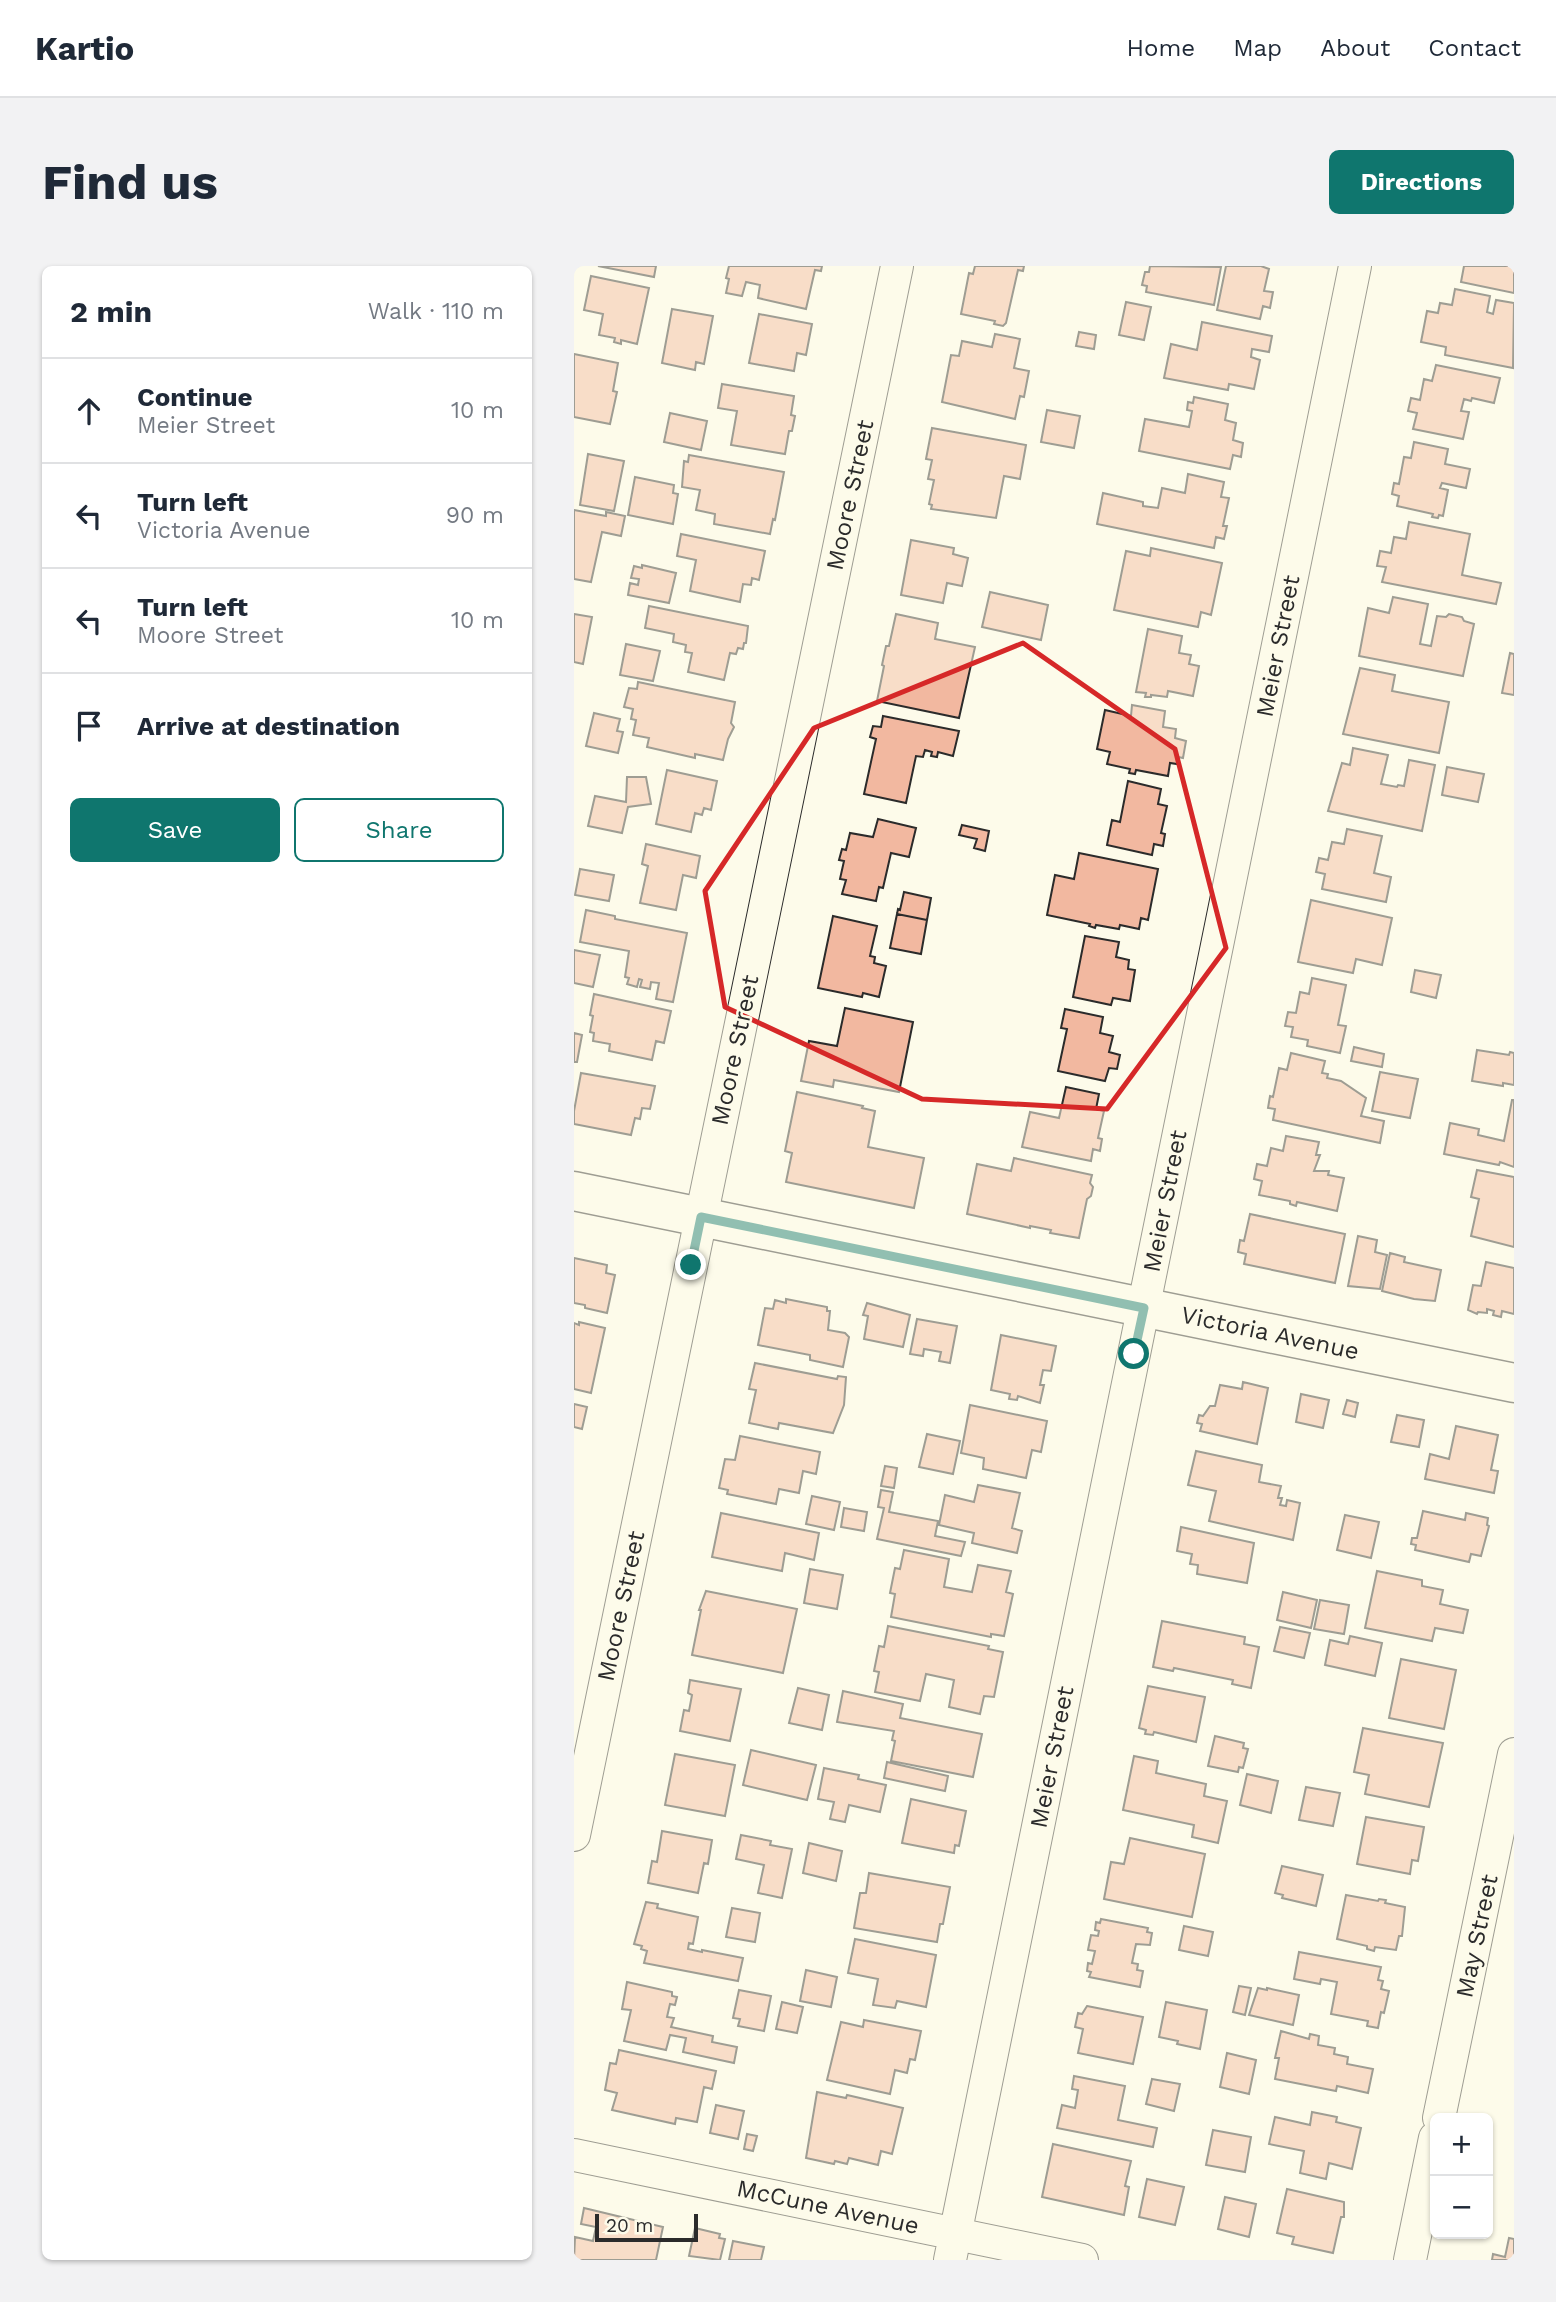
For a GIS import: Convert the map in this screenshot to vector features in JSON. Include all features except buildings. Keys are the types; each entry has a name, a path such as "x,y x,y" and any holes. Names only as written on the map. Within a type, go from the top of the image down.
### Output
{"street":[{"name":"Moore Street","path":"574,1835 897,266"},
{"name":"Meier Street","path":"953,2246 1355,266"},
{"name":"Victoria Avenue","path":"574,1191 1514,1383"},
{"name":"May Street","path":"1440,2113 1514,1754"},
{"name":"McCune Avenue","path":"574,2155 953,2246 1082,2260"},
{"path":"1410,2260 1430,2162"}],"highlighted area":[{"path":"1023,643 1175,749 1226,948 1107,1109 922,1099 725,1007 705,891 814,728"}],"route":[{"path":"691,1265 701,1217 1144,1308 1134,1354"}]}
